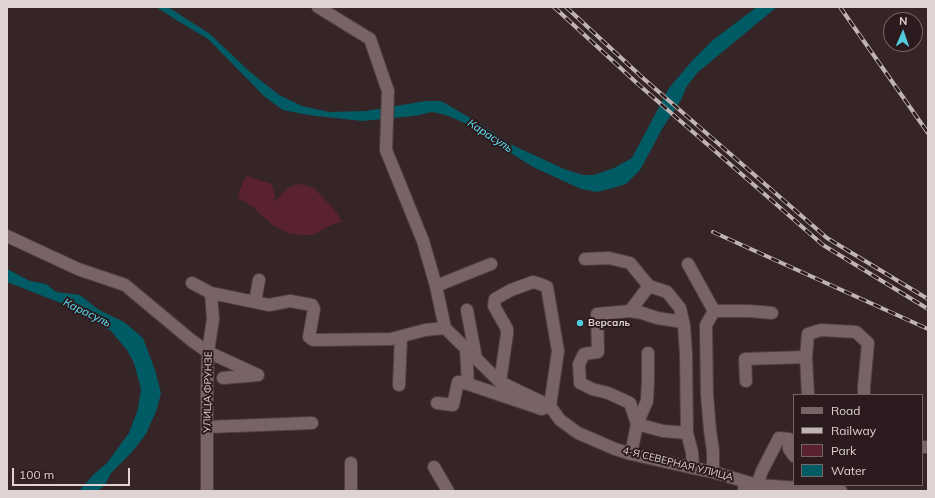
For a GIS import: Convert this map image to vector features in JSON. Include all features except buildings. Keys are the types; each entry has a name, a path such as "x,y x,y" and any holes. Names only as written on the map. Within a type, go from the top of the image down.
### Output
{"street":[{"path":"192,283 211,293 269,305 290,301 312,306 314,309 309,337 313,340 391,340 425,330 444,328 436,286 423,241 386,150 388,91 370,39 318,7"},
{"path":"7,236 78,269 125,285 191,340 208,352 258,375 223,378"},
{"path":"585,259 609,258 630,263 649,286 667,292 680,308 686,354 687,433 692,452 693,468"},
{"path":"436,286 492,264"},
{"path":"688,264 714,311"},
{"path":"255,302 259,280"},
{"path":"437,402 453,405 458,382 542,409 550,406 558,351 547,287 533,282 510,290 495,299 494,306 507,329 508,334 500,382"},
{"path":"630,312 649,286"},
{"name":"УЛИЦА ФРУНЗЕ","path":"207,491 208,352 213,319 211,293"},
{"path":"467,310 476,358"},
{"path":"714,311 749,311 772,313"},
{"path":"713,472 713,451 707,395 706,324 714,311"},
{"path":"637,424 630,403 580,383 579,364 584,354 598,352 597,314 630,312 642,313 657,318 683,322"},
{"name":"4-Я СЕВЕРНАЯ УЛИЦА","path":"444,328 500,382 550,406 560,420 578,433 615,449 631,454 713,472 742,486 757,485 772,488 841,491"},
{"path":"808,394 806,357 808,334 821,330 856,332 868,343 864,394"},
{"path":"399,385 401,337"},
{"path":"466,349 468,384"},
{"path":"631,454 637,424 647,401 648,353"},
{"path":"746,382 745,359 806,357"},
{"path":"207,427 312,424"},
{"path":"637,424 663,431 687,433"},
{"path":"757,485 762,471 779,438 791,438 789,449 793,455"},
{"path":"351,463 351,491"},
{"path":"434,467 448,491"}],"green space":[{"path":"247,176 272,184 275,196 274,202 288,188 294,185 300,184 314,188 333,208 342,222 333,224 313,235 288,233 274,226 254,208 238,197 243,182"}],"water":[{"name":"Карасуль","path":"156,7 168,7 210,34 249,71 279,95 302,106 329,112 366,111 426,101 441,101 510,144 564,169 583,175 594,175 614,168 632,158 669,88 692,61 713,40 757,7 777,7 698,72 687,86 681,100 662,129 640,170 626,184 597,192 581,189 533,167 467,124 446,115 432,112 414,116 362,121 308,115 283,110 265,97 208,39"},
{"name":"Карасуль","path":"7,269 30,281 46,284 56,292 80,295 99,310 124,322 143,338 155,370 161,393 157,409 146,434 132,452 111,473 105,485 98,491 79,491 94,474 107,463 129,433 138,409 141,389 134,363 127,350 110,330 80,315 66,305 7,282"}],"railway":[{"path":"554,7 639,85 823,245 928,309"},
{"path":"566,7 644,79 827,238 928,299"},
{"path":"840,7 928,133"},
{"path":"713,232 928,329"}],"place":[{"name":"Версаль","path":"580,323"}]}
